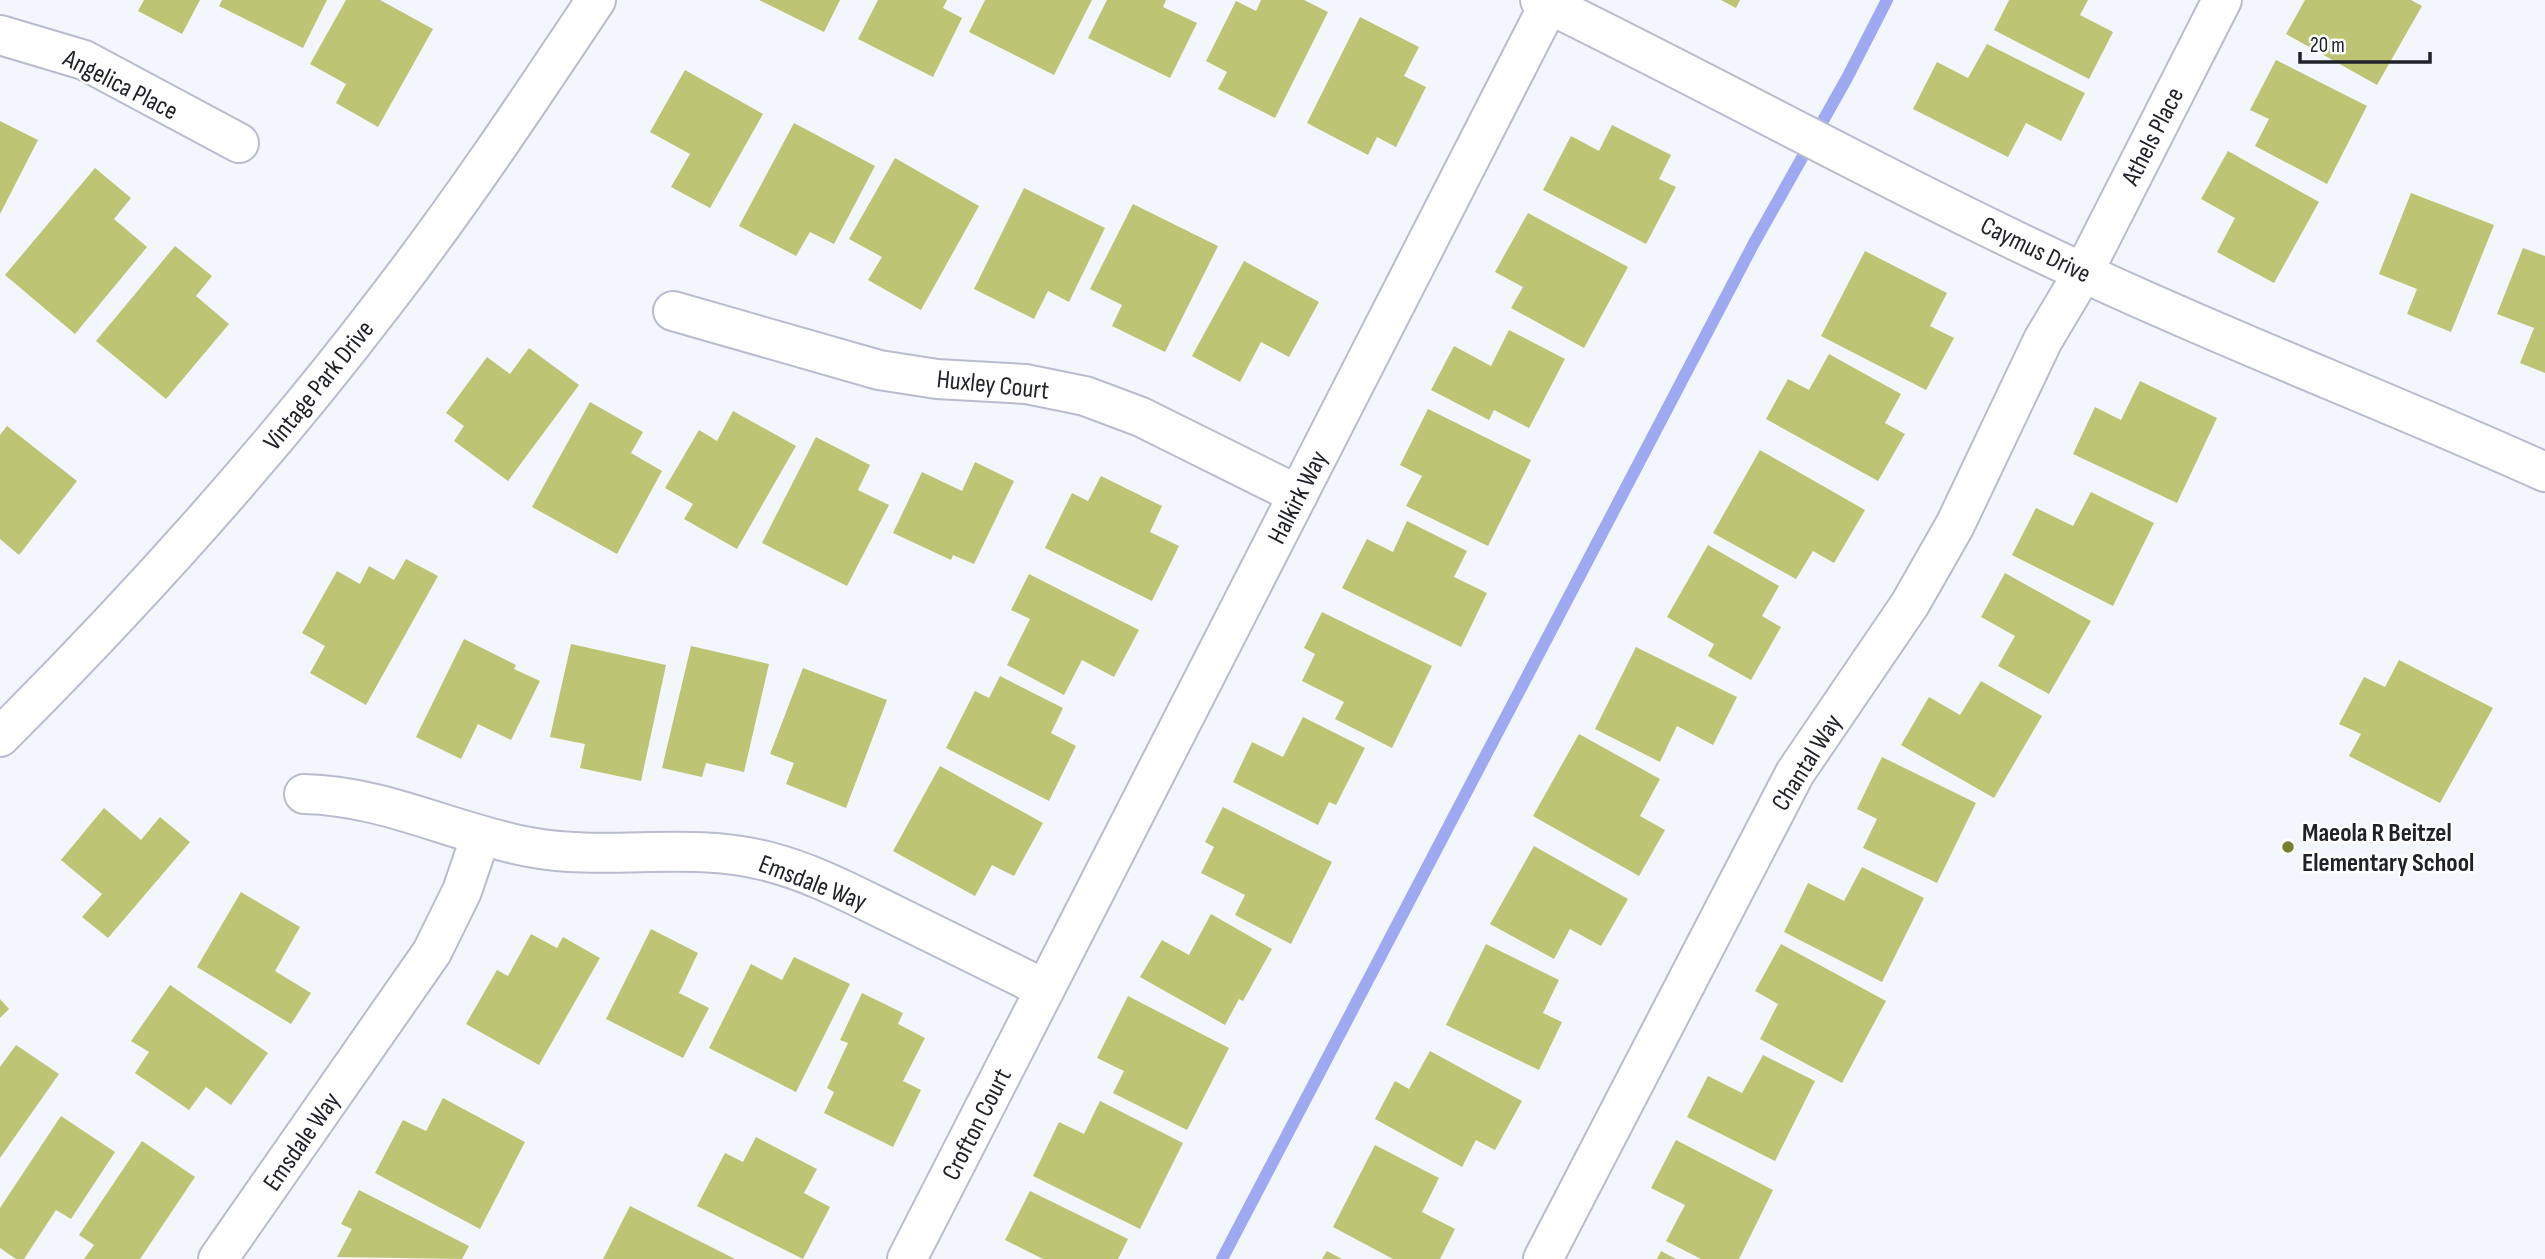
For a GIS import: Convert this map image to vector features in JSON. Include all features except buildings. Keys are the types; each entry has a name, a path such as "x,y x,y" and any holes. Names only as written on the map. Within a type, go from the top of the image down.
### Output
{"street":[{"name":"Vintage Park Drive","path":"0,737 95,642 253,465 394,289 483,169 596,0"},
{"name":"Athels Place","path":"2083,273 2222,0"},
{"name":"Caymus Drive","path":"1547,1 1839,153 2083,273 2286,363 2449,429 2545,472"},
{"name":"Halkirk Way","path":"1045,989 1547,1"},
{"name":"Angelica Place","path":"0,35 84,60 239,143"},
{"name":"Chantal Way","path":"1543,1259 1795,773 1910,604 1955,525 2043,340 2083,273"},
{"name":"Huxley Court","path":"673,311 879,370 937,379 1027,384 1085,396 1141,416 1298,495"},
{"name":"Emsdale Way","path":"304,794 340,795 382,803 480,838 550,851 697,850 766,861 832,884 1045,989"},
{"name":"Emsdale Way","path":"218,1259 432,952 462,891 480,838"},
{"name":"Crofton Court","path":"907,1259 1045,989"}],"waterway":[{"path":"1222,1259 1754,243 1847,78 1887,0"}],"place":[{"name":"Maeola R Beitzel Elementary School","path":"2288,847"}]}
